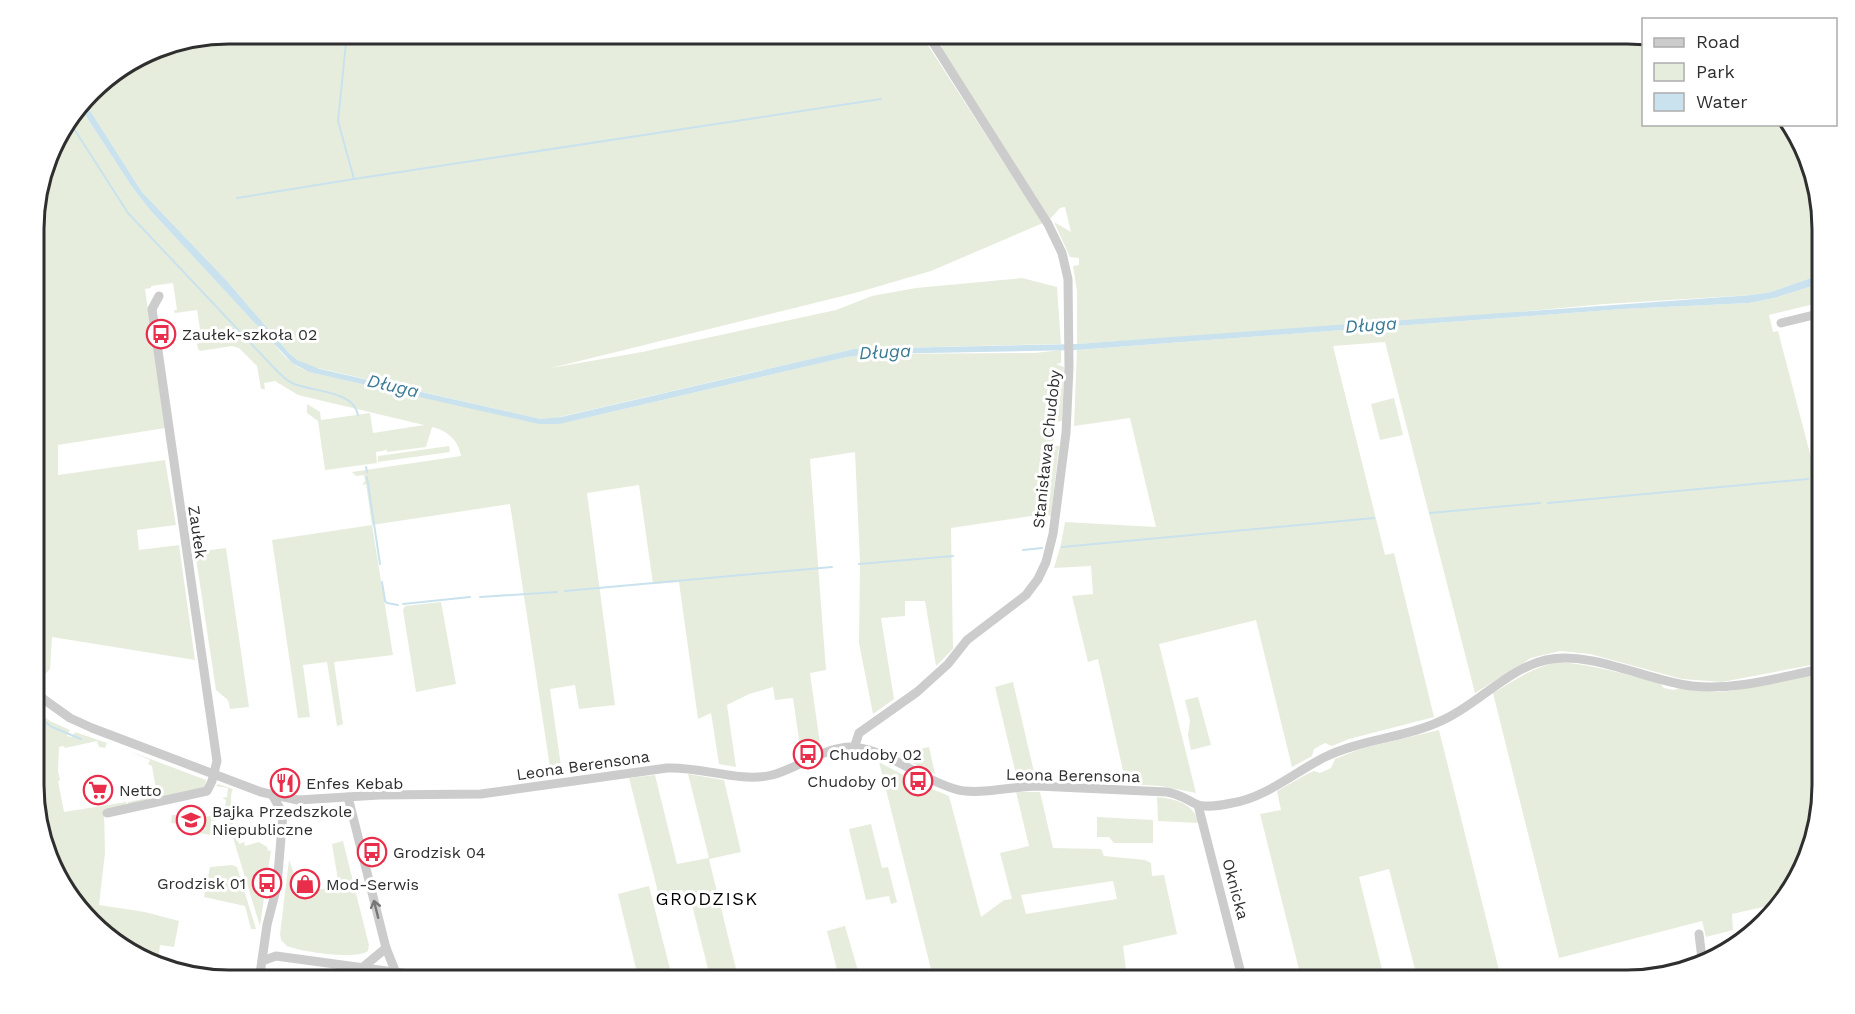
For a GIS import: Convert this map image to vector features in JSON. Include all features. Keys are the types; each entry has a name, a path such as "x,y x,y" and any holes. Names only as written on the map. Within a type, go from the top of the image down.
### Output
{"street":[{"name":"Stanisława Chudoby","path":"855,748 860,733 929,682 967,640 1026,595 1042,572 1054,524 1069,406 1068,279 1057,242 1032,198 934,44"},
{"name":"Zaułek","path":"159,296 152,309 216,757 214,774"},
{"path":"1781,323 1812,315"},
{"name":"Leona Berensona","path":"44,699 77,722 273,796 298,800 379,795 481,794 682,767 739,776 766,776 792,768 836,749 855,748 877,754 947,787 965,792 1017,786 1167,792 1181,795 1198,805 1243,801 1336,752 1432,725 1469,706 1521,670 1546,660 1561,657 1583,659 1681,685 1713,688 1733,687 1812,671"},
{"path":"107,813 203,793 209,788 214,774"},
{"path":"261,970 265,938 277,886 284,814 273,796"},
{"path":"348,797 386,948 395,970"},
{"path":"284,814 298,800"},
{"name":"Oknicka","path":"1198,805 1241,970"},
{"path":"1698,934 1700,954"},
{"path":"265,938 276,956"},
{"path":"363,968 386,948"},
{"path":"262,961 276,956 376,970"}],"green space":[{"path":"217,44 927,44 1043,223 931,271 859,292 551,368 642,352 836,310 872,296 916,288 1022,278 1057,287 1061,344 854,349 551,419 541,419 309,366 297,360 227,281 142,192 89,108 107,90 136,68 169,53 193,47"},
{"path":"941,44 1642,45 1642,126 1780,126 1797,158 1805,181 1812,229 1812,278 1771,292 1752,295 1077,344 1077,291 1073,266 1079,265 1079,258 1070,257 1054,222 1071,232 1065,207 1060,208 1050,219 942,49"},
{"path":"84,113 132,187 150,210 285,357 309,372 547,424 577,420 847,357 874,354 1035,353 1061,350 1061,363 1056,364 1064,367 1062,421 1056,422 1053,446 1059,446 1051,516 1044,514 951,528 953,649 936,666 925,601 905,601 905,616 881,618 894,699 873,714 859,643 860,561 855,452 810,459 826,670 810,673 820,744 801,754 793,698 775,700 773,687 749,694 727,705 736,767 719,764 711,713 698,719 679,582 653,584 639,485 587,493 615,705 579,709 575,685 550,689 562,773 551,774 510,504 372,525 366,484 362,485 365,481 364,475 356,476 352,472 461,456 458,446 451,437 432,427 426,447 376,452 377,463 325,470 318,421 307,413 307,404 320,412 321,420 370,413 373,433 424,425 298,395 275,381 264,383 265,389 261,389 257,366 239,348 232,346 200,351 198,349 197,344 202,342 197,310 175,313 174,310 177,310 173,283 151,286 145,289 165,428 58,445 58,475 165,460 176,525 137,530 139,550 179,545 195,660 52,637 50,669 44,675 44,217 47,193 58,158"},
{"path":"1812,286 1812,304 1769,315 1773,332 1778,331 1812,461 1812,665 1722,682 1682,679 1590,654 1560,651 1531,658 1475,693 1385,342 1333,346 1385,555 1394,553 1434,717 1349,739 1332,746 1325,743 1314,749 1312,756 1292,767 1256,620 1159,644 1196,793 1161,786 1126,784 1098,659 1088,662 1072,596 1093,594 1091,566 1054,568 1065,522 1156,527 1130,418 1074,426 1077,350 1623,309 1749,303"},
{"path":"1394,398 1403,435 1380,440 1371,404"},
{"path":"449,446 450,452 378,462 378,456"},
{"path":"372,525 393,655 334,662 343,724 337,726 327,662 303,665 310,717 298,718 272,540"},
{"path":"226,548 249,707 230,709 228,700 216,690 195,552"},
{"path":"441,602 456,684 416,692 403,610 405,606"},
{"path":"1558,662 1609,670 1660,683 1664,688 1674,690 1679,688 1717,692 1812,675 1812,785 1808,821 1802,845 1792,867 1765,906 1732,914 1733,930 1706,937 1702,921 1559,958 1493,693 1549,664"},
{"path":"1013,682 1034,772 1030,779 1017,779 995,687"},
{"path":"1198,697 1211,745 1191,750 1188,735 1190,721 1185,700"},
{"path":"44,717 70,730 67,736 72,737 75,732 107,743 105,748 99,747 97,741 65,748 64,746 59,747 60,780 58,781 64,812 126,802 127,804 104,809 105,853 99,905 145,912 179,921 174,947 160,945 159,956 126,939 107,924 75,888 63,867 53,845 45,809"},
{"path":"1439,730 1499,970 1415,970 1389,869 1359,877 1382,970 1299,970 1260,814 1281,810 1277,791 1309,773 1314,771 1320,773 1331,768 1335,759 1360,749"},
{"path":"929,747 935,774 900,757 900,753"},
{"path":"129,751 206,780 204,788 128,804 128,802 157,796 152,766 148,764 150,760"},
{"path":"879,762 920,784 949,796 981,917 1004,900 1012,899 1000,853 1029,846 1016,792 1040,792 1053,848 1101,849 1104,856 1145,860 1151,863 1152,876 1164,875 1177,934 1123,946 1126,970 931,970","holes":["1113,881 1117,899 1026,914 1021,895"]},
{"path":"688,774 724,780 741,852 709,859 736,970 708,970 689,893 684,894 682,890 659,896 629,778 655,775 677,864 709,858"},
{"path":"218,784 233,789 230,811 235,811 236,815 231,817 239,844 244,842 245,846 259,842 267,847 268,851 271,850 260,926 227,818 211,821 210,835 199,833 200,827 171,823 172,815 178,815 178,820 188,821 189,817 197,816 198,818 215,815 217,812 218,814 224,813 226,800 222,798 227,797 228,788 216,786"},
{"path":"1157,797 1183,803 1193,811 1199,823 1158,821"},
{"path":"1097,817 1153,820 1153,843 1114,843 1109,837 1097,837"},
{"path":"871,824 882,868 888,867 897,902 891,904 889,896 866,900 849,829"},
{"path":"343,841 369,945 368,951 362,954 341,955 316,953 287,946 281,940 280,934 289,860 301,893 339,886 332,844"},
{"path":"232,865 237,867 256,929 251,929 245,906 204,897 210,867"},
{"path":"649,886 670,970 636,970 618,894"},
{"path":"845,926 858,970 837,970 827,931"}],"water":[{"name":"Długa","path":"89,108 142,192 227,281 297,360 320,369 541,419 561,417 854,349 1077,344 1752,295 1771,292 1812,278 1812,286 1749,303 1623,309 1077,350 874,354 847,357 559,424 539,424 309,372 292,363 150,210 132,187 84,113"}],"waterway":[{"path":"237,198 354,179 338,121 346,44"},
{"path":"354,179 881,99"},
{"path":"74,128 128,213 277,371 292,383 340,396 355,407 358,415"},
{"path":"366,467 367,472"},
{"path":"367,477 380,564"},
{"path":"1548,503 1808,479"},
{"path":"1430,513 1540,503"},
{"path":"1062,547 1374,518"},
{"path":"1023,550 1042,548"},
{"path":"859,564 953,556"},
{"path":"565,591 832,567"},
{"path":"382,582 385,601 398,605"},
{"path":"480,597 557,592"},
{"path":"403,604 470,597"},
{"path":"44,721 52,727 81,739"}],"place":[{"name":"Zaułek-szkoła 02","path":"161,334"},
{"name":"Chudoby 02","path":"808,754"},
{"name":"Chudoby 01","path":"918,781"},
{"name":"Enfes Kebab","path":"285,783"},
{"name":"Netto","path":"98,790"},
{"name":"Bajka Przedszkole Niepubliczne","path":"191,820"},
{"name":"Grodzisk 04","path":"372,852"},
{"name":"Grodzisk 01","path":"267,883"},
{"name":"Mod-Serwis","path":"305,884"}],"district":[{"name":"GRODZISK","path":"707,899"}]}
